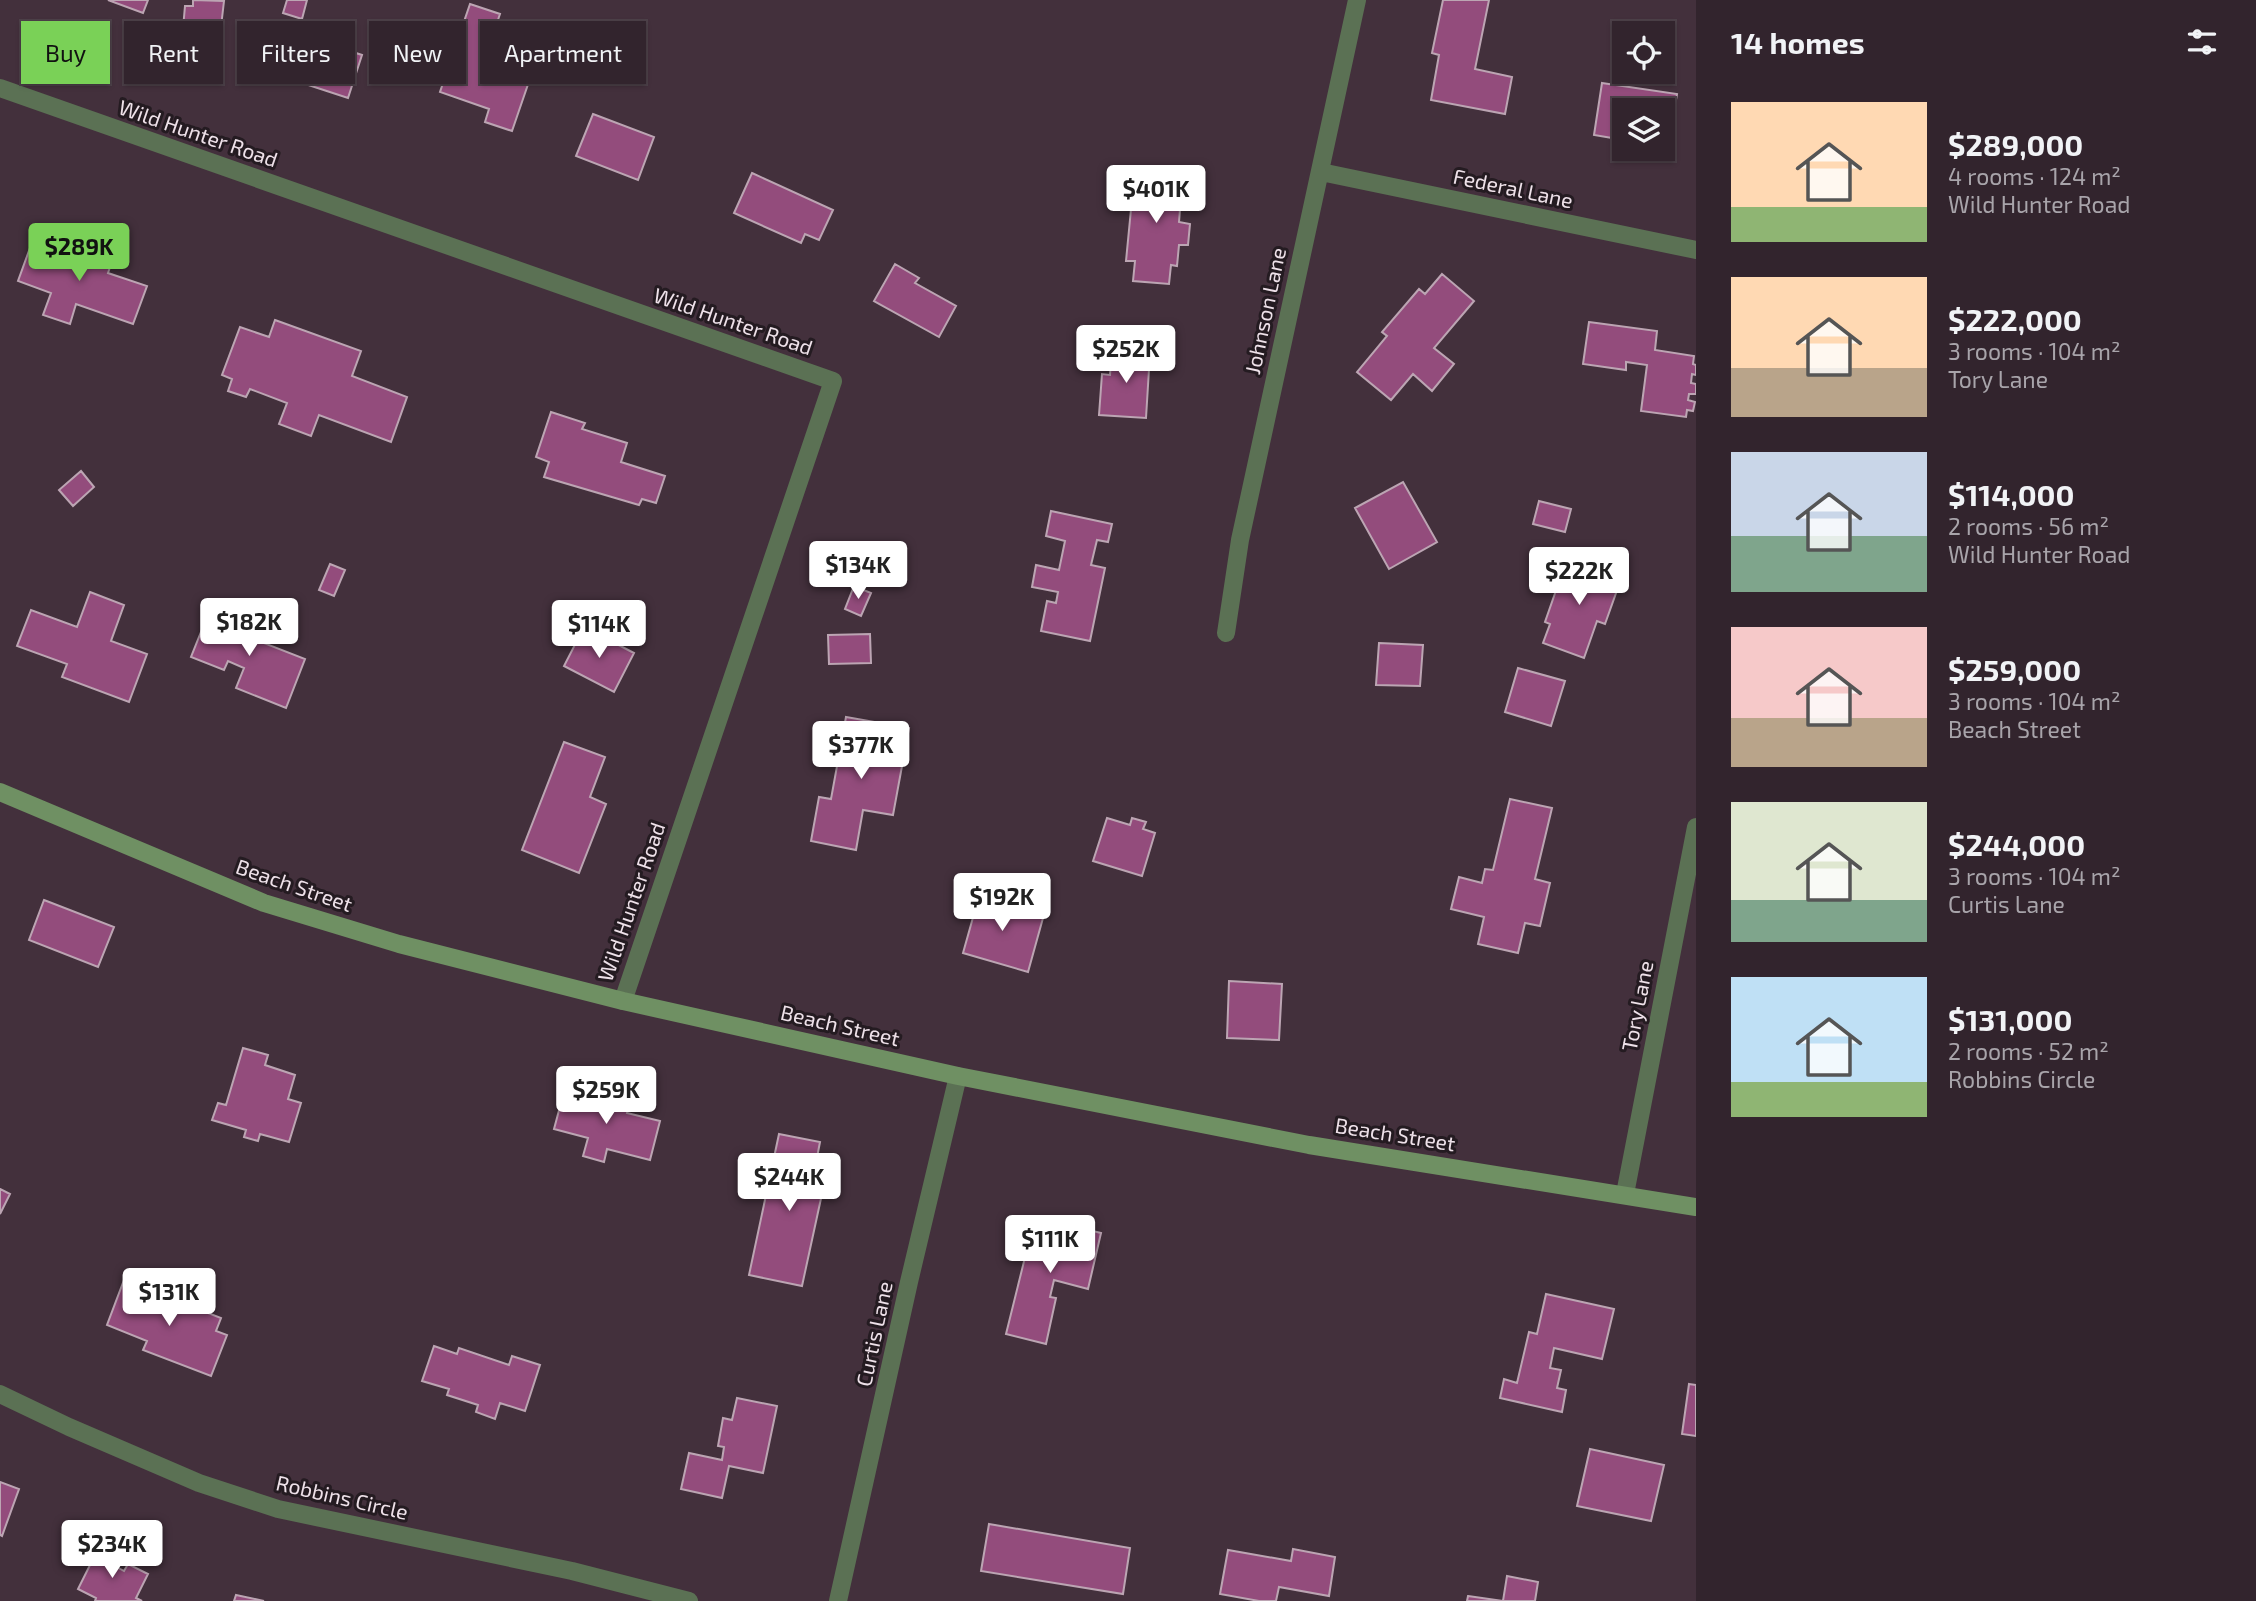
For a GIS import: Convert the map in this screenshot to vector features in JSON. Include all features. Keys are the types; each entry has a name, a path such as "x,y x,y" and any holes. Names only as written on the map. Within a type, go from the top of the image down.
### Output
{"street":[{"name":"Johnson Lane","path":"1226,633 1240,540 1357,0"},
{"name":"Wild Hunter Road","path":"0,88 833,382 623,1001"},
{"name":"Federal Lane","path":"1321,172 1696,250"},
{"name":"Beach Street","path":"0,792 264,903 399,944 623,1001 958,1076 1309,1145 1696,1207"},
{"name":"Tory Lane","path":"1625,1194 1696,827"},
{"name":"Curtis Lane","path":"838,1601 958,1076"},
{"name":"Robbins Circle","path":"0,1394 198,1483 278,1509 572,1571 689,1601"}],"building":[{"path":"108,0 148,0 143,13"},
{"path":"193,0 224,1 222,21 184,21 185,6 193,6"},
{"path":"287,0 307,0 302,19 283,13"},
{"path":"1443,0 1489,0 1475,69 1512,77 1505,114 1431,100 1439,55 1432,53"},
{"path":"470,4 500,14 498,21 480,21 480,84 528,84 512,131 485,122 489,109 440,92 443,84 466,84 464,21"},
{"path":"355,53 362,55 355,76"},
{"path":"1602,83 1677,94 1675,106 1675,98 1612,98 1612,138 1594,135"},
{"path":"305,84 353,84 348,98"},
{"path":"593,114 654,137 638,180 576,156"},
{"path":"1135,168 1183,172 1179,222 1190,224 1188,245 1179,245 1177,266 1171,265 1169,284 1133,281 1135,261 1126,261"},
{"path":"752,173 833,210 819,240 805,234 801,243 734,213"},
{"path":"34,237 111,264 108,273 147,286 133,324 76,304 70,324 43,315 51,293 18,281"},
{"path":"895,264 919,278 915,283 956,306 939,337 874,301"},
{"path":"1442,274 1474,301 1434,348 1454,364 1432,391 1413,374 1391,400 1357,372 1387,336 1382,332 1419,289 1425,294"},
{"path":"275,320 361,351 352,376 407,397 391,442 319,415 311,436 279,424 287,403 250,389 246,397 228,391 232,379 222,375 240,327 269,337"},
{"path":"1589,322 1657,331 1655,350 1694,356 1696,375 1692,374 1691,383 1696,384 1696,394 1689,394 1688,400 1695,402 1693,411 1687,410 1686,417 1641,411 1647,365 1626,362 1626,370 1583,364"},
{"path":"1112,350 1150,353 1146,418 1099,415 1102,374 1110,375"},
{"path":"551,412 585,423 582,429 627,443 621,462 665,476 656,503 642,499 639,505 544,477 549,462 536,457"},
{"path":"81,471 94,487 73,506 59,490"},
{"path":"1403,482 1437,542 1389,569 1355,508"},
{"path":"1539,501 1571,509 1565,532 1533,524"},
{"path":"1051,511 1112,524 1108,542 1097,540 1091,565 1105,568 1090,641 1041,631 1047,601 1056,603 1058,592 1032,587 1036,565 1059,570 1065,541 1046,536"},
{"path":"1567,559 1621,579 1605,624 1597,621 1584,658 1543,643 1550,624 1545,622"},
{"path":"330,564 345,570 334,596 319,590"},
{"path":"854,586 871,593 861,616 845,609"},
{"path":"90,592 124,605 111,641 147,654 129,702 62,677 67,664 17,646 31,610 77,627"},
{"path":"229,610 246,617 244,623 260,629 256,640 305,659 286,708 236,688 244,668 228,661 224,670 191,657 209,612 226,619"},
{"path":"584,627 634,653 614,692 564,666"},
{"path":"870,634 871,663 829,664 828,635"},
{"path":"1379,643 1423,645 1420,686 1376,685"},
{"path":"1518,668 1565,681 1551,726 1505,712"},
{"path":"846,717 909,728 893,815 863,810 856,850 811,841 819,797 831,799"},
{"path":"564,742 605,757 590,797 606,804 579,873 522,850"},
{"path":"1510,799 1552,808 1535,879 1550,883 1540,926 1525,923 1518,953 1478,944 1484,917 1451,909 1459,877 1482,883 1485,869 1493,870"},
{"path":"1107,818 1130,825 1132,818 1146,822 1143,829 1155,833 1142,876 1093,861"},
{"path":"981,889 1010,897 1007,908 1043,918 1028,972 963,953"},
{"path":"44,900 114,927 98,967 29,940"},
{"path":"1229,981 1282,984 1279,1040 1227,1038"},
{"path":"243,1048 268,1055 265,1065 295,1075 288,1099 301,1103 289,1142 260,1134 258,1141 244,1137 246,1130 212,1120 218,1103 226,1105"},
{"path":"565,1088 629,1104 627,1113 660,1121 650,1160 607,1149 604,1162 583,1156 588,1138 554,1129"},
{"path":"779,1134 820,1142 813,1178 825,1180 802,1286 749,1275"},
{"path":"0,1189 10,1194 0,1214"},
{"path":"1035,1217 1101,1233 1088,1289 1054,1280 1050,1297 1056,1298 1046,1344 1006,1334"},
{"path":"124,1280 221,1318 216,1331 227,1335 211,1376 143,1350 147,1341 107,1325"},
{"path":"1546,1294 1614,1309 1602,1359 1554,1348 1550,1368 1561,1370 1557,1388 1566,1390 1562,1412 1500,1398 1504,1379 1517,1383 1529,1332 1537,1334"},
{"path":"434,1346 457,1354 459,1348 509,1365 512,1356 540,1365 525,1411 500,1403 495,1419 476,1412 478,1405 447,1395 449,1389 422,1381"},
{"path":"1689,1384 1696,1385 1696,1436 1682,1434"},
{"path":"737,1398 777,1406 763,1473 729,1466 722,1498 681,1489 689,1453 722,1460 724,1447 718,1446 723,1418 732,1420"},
{"path":"1590,1449 1664,1465 1651,1521 1577,1506"},
{"path":"0,1482 19,1489 2,1536 0,1535"},
{"path":"989,1524 1130,1548 1123,1594 981,1571"},
{"path":"1293,1549 1335,1557 1329,1596 1279,1587 1276,1601 1259,1601 1220,1594 1228,1550 1291,1561"},
{"path":"97,1551 118,1560 115,1566 124,1571 128,1564 148,1574 136,1598 142,1601 95,1601 96,1598 78,1589"},
{"path":"1507,1576 1538,1582 1535,1601 1503,1601"},
{"path":"236,1595 264,1601 234,1601"},
{"path":"1468,1596 1503,1601 1467,1601"}]}
